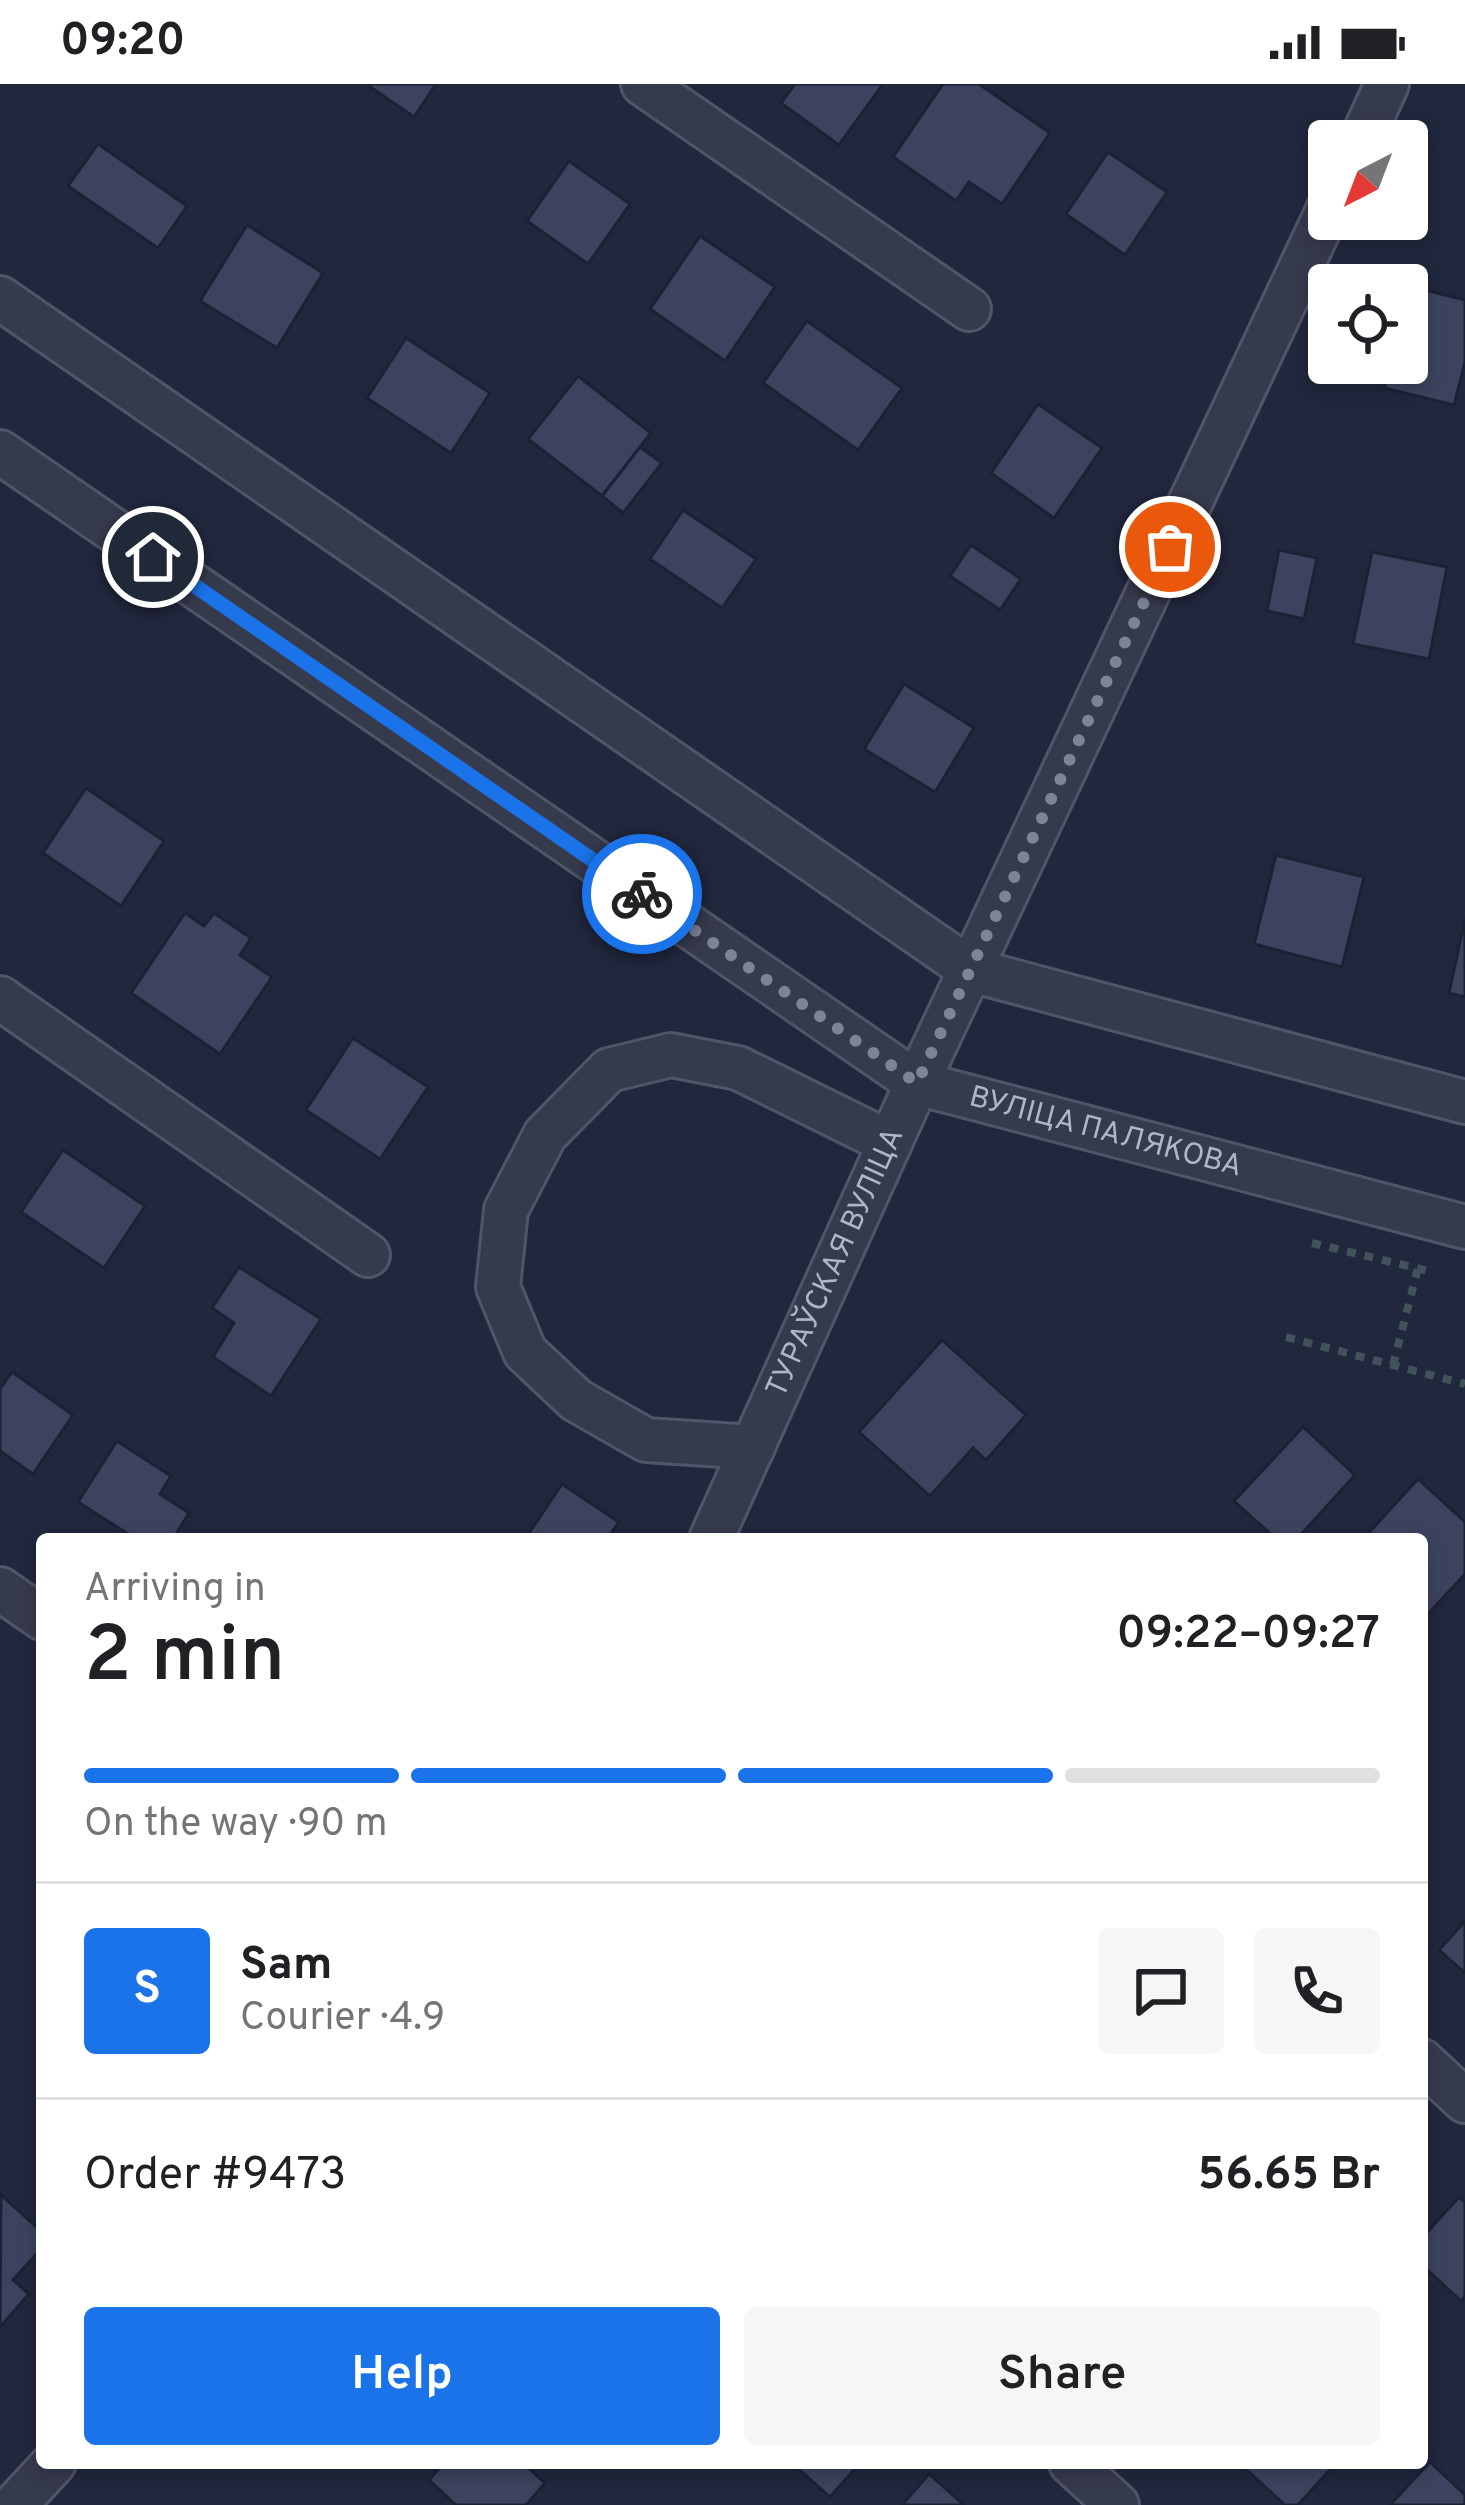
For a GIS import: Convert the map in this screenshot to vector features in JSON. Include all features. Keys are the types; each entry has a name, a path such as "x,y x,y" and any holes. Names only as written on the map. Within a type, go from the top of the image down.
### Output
{"street":[{"path":"643,84 969,309"},
{"path":"1371,120 1388,84"},
{"name":"ТУРАЎСКАЯ ВУЛІЦА","path":"715,1533 917,1083 1314,240"},
{"path":"0,298 971,970 1465,1102"},
{"name":"ВУЛІЦА ПАЛЯКОВА","path":"0,452 917,1083 1465,1227"},
{"path":"0,998 368,1255"},
{"path":"753,1447 646,1440 577,1400 525,1352 498,1287 506,1210 545,1135 609,1070 671,1055 738,1068 890,1143"},
{"path":"0,1588 36,1614"},
{"path":"1428,2067 1465,2101"},
{"path":"15,2505 48,2469"},
{"path":"1078,2469 1117,2505"}],"path":[{"path":"1312,1243 1432,1272"},
{"path":"1393,1365 1418,1268"},
{"path":"1286,1337 1465,1384"}],"building":[{"path":"366,84 436,84 414,117"},
{"path":"795,84 883,84 839,145 781,103"},
{"path":"943,84 979,84 1050,133 1002,204 969,182 956,201 893,157"},
{"path":"98,144 187,206 158,248 68,186"},
{"path":"1108,152 1167,192 1125,255 1066,214"},
{"path":"569,161 630,204 588,264 527,221"},
{"path":"247,225 323,273 277,348 200,301"},
{"path":"700,236 775,287 725,361 650,309"},
{"path":"1428,291 1465,300 1465,362 1454,405 1384,388 1385,384 1428,384"},
{"path":"807,321 902,388 858,450 763,383"},
{"path":"406,338 490,393 451,453 367,398"},
{"path":"578,376 651,433 602,496 528,439"},
{"path":"1038,404 1102,448 1054,518 991,473"},
{"path":"640,447 662,463 623,513 602,496"},
{"path":"683,510 756,559 722,608 650,559"},
{"path":"971,545 1021,579 1000,610 950,576"},
{"path":"1279,550 1317,558 1304,619 1267,611"},
{"path":"1372,552 1447,567 1429,659 1353,644"},
{"path":"904,684 974,728 935,792 864,749"},
{"path":"86,788 164,841 121,906 43,853"},
{"path":"1276,855 1364,877 1342,967 1254,944"},
{"path":"185,913 204,926 214,913 251,938 240,955 272,977 220,1054 131,993"},
{"path":"1465,919 1465,997 1449,993"},
{"path":"353,1038 428,1087 380,1159 306,1110"},
{"path":"63,1150 145,1206 104,1268 21,1212"},
{"path":"239,1267 321,1319 271,1396 213,1357 234,1323 212,1308"},
{"path":"942,1340 1026,1415 986,1460 973,1448 930,1496 859,1432"},
{"path":"12,1372 73,1415 33,1474 0,1451 0,1389"},
{"path":"1303,1427 1355,1475 1302,1533 1269,1533 1234,1501"},
{"path":"117,1441 171,1476 160,1494 189,1513 177,1533 127,1533 78,1502"},
{"path":"1418,1479 1465,1522 1465,1574 1428,1614 1428,1533 1368,1533"},
{"path":"562,1484 619,1522 611,1533 529,1533"},
{"path":"1465,1921 1465,1973 1439,1950"},
{"path":"1,2195 36,2227 36,2255 13,2280 29,2294 0,2327"},
{"path":"1459,2197 1465,2202 1465,2296 1461,2301 1428,2271 1428,2231"},
{"path":"1428,2464 1465,2495 1465,2505 1390,2505 1428,2469"},
{"path":"439,2469 530,2469 545,2483 526,2505 456,2505 429,2480"},
{"path":"799,2469 855,2469 830,2497"},
{"path":"1246,2469 1331,2469 1298,2505 1285,2505"},
{"path":"929,2474 964,2505 902,2505"}],"way so far":[{"path":"642,894 917,1083 1170,547"}],"route":[{"path":"153,557 642,894"}]}
